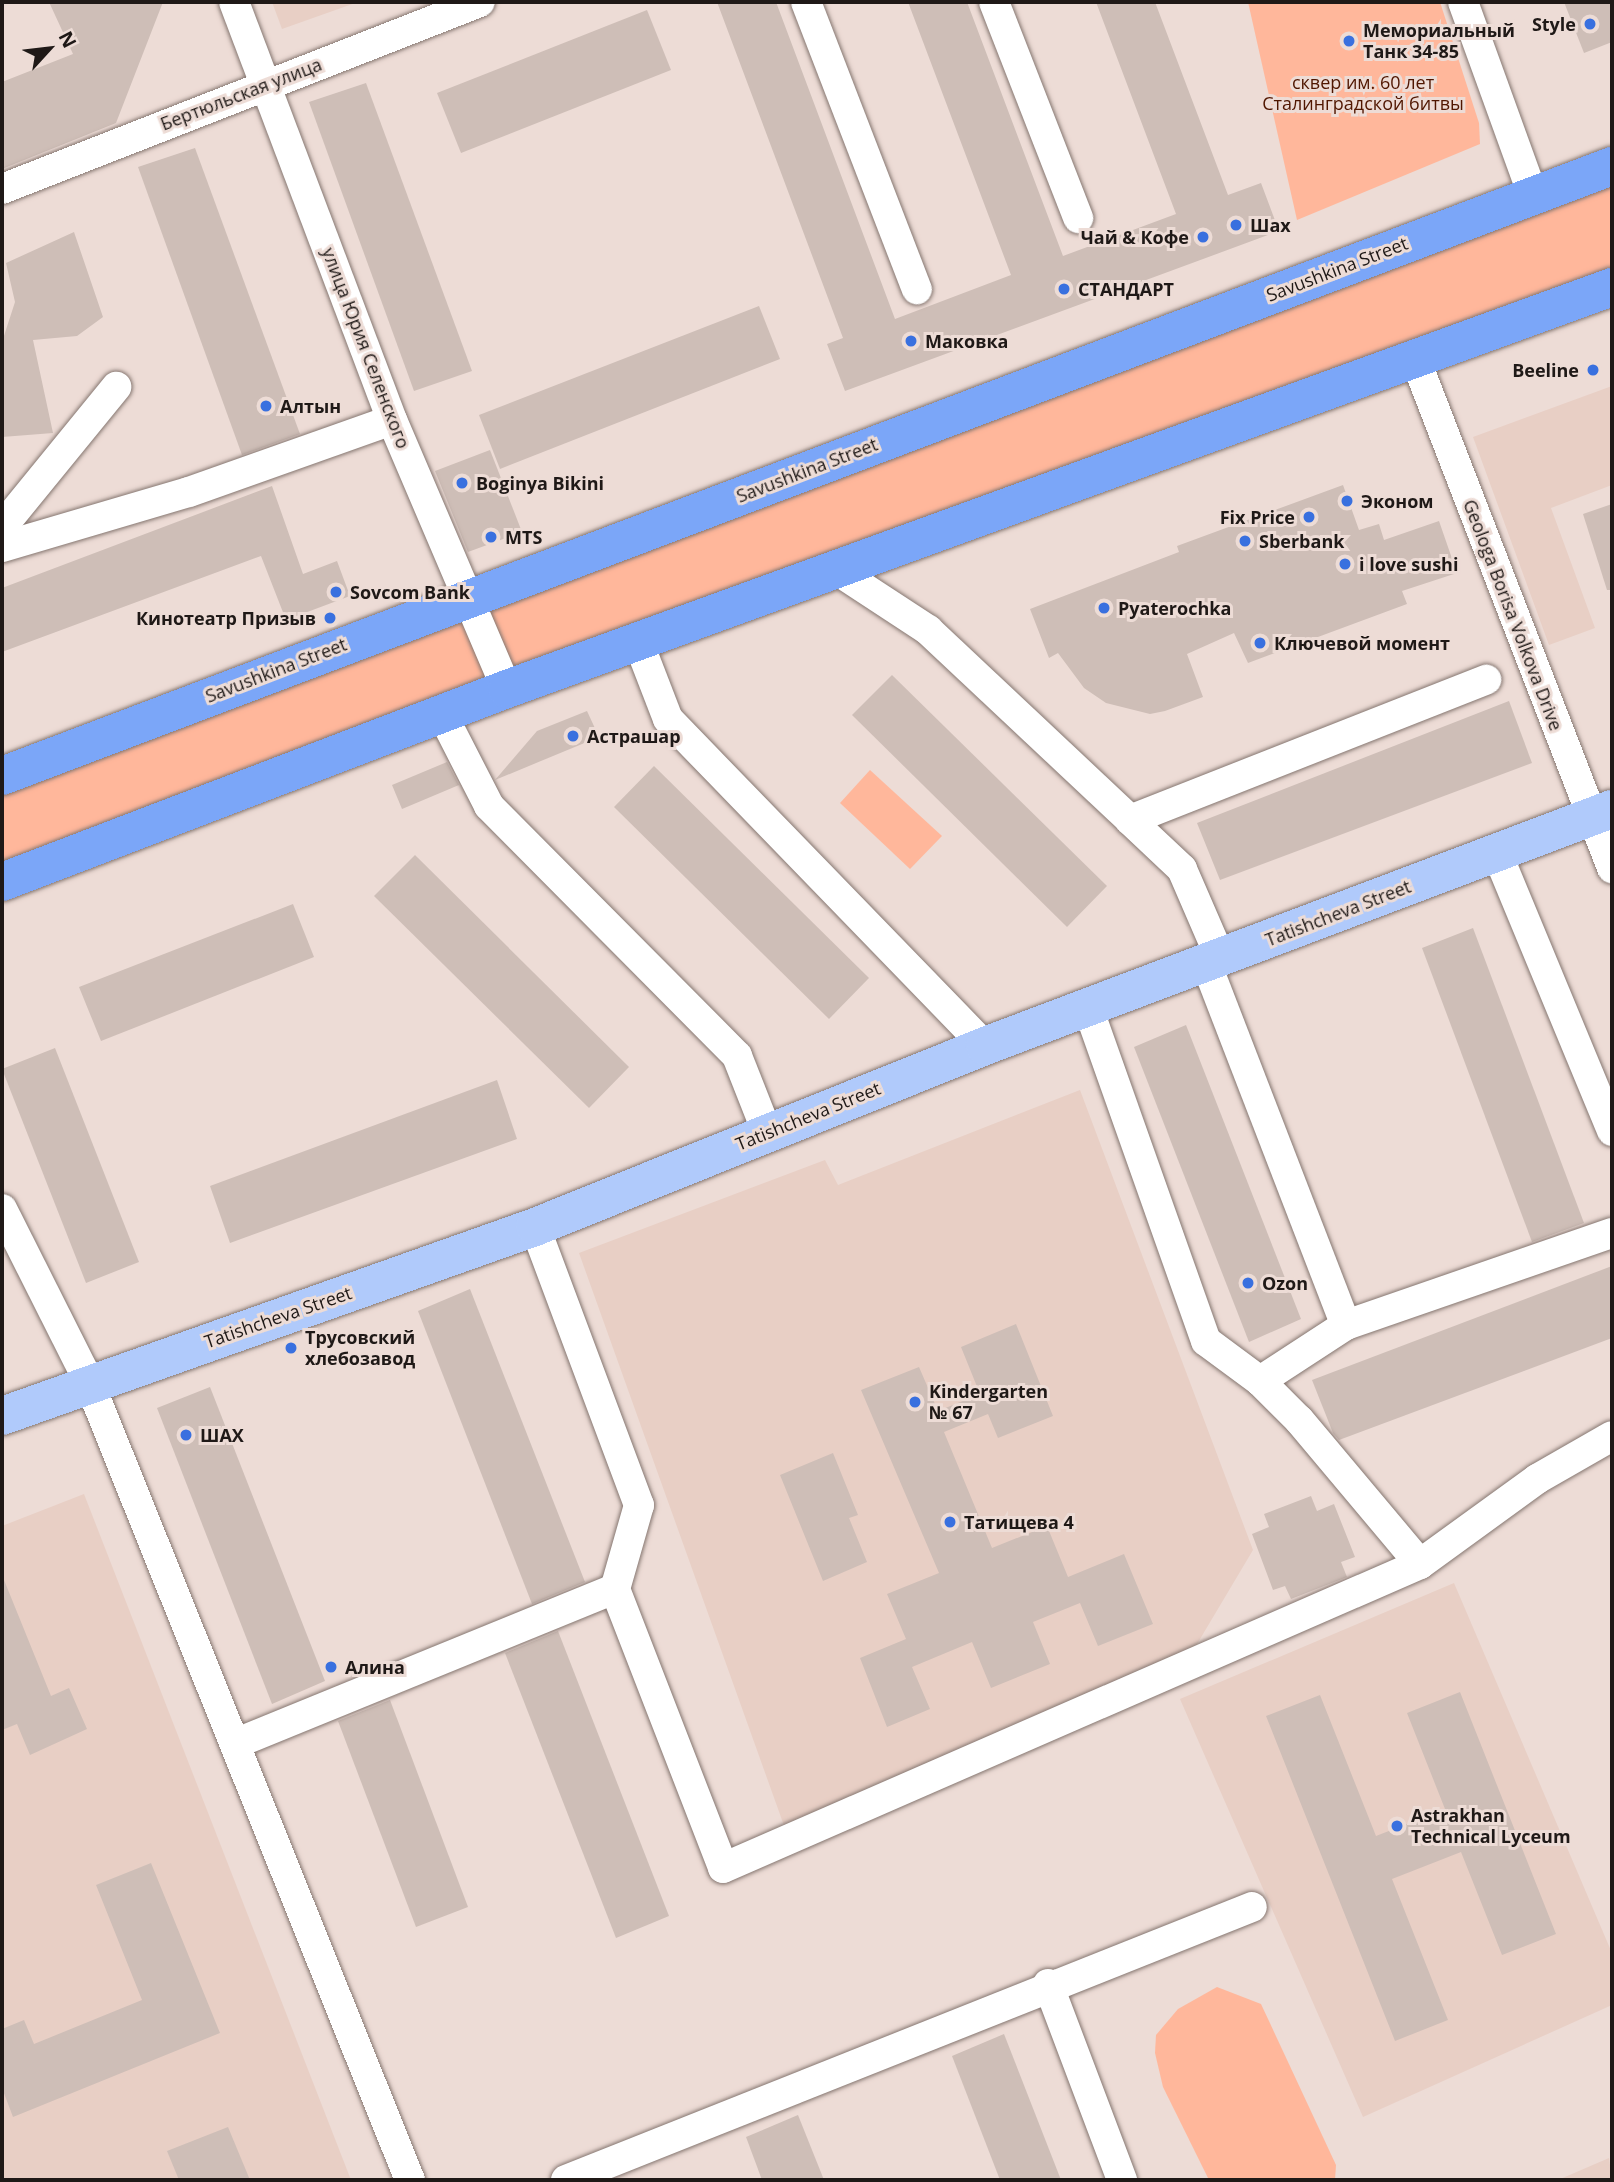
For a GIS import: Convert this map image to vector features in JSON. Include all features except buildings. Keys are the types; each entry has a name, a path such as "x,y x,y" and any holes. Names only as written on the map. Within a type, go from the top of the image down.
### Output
{"highway":[{"name":"Savushkina Street","path":"2,776 467,596 1612,166"},
{"path":"2,882 442,714 838,572 1612,287"}],"main road":[{"name":"Tatishcheva Street","path":"2,1416 89,1382 536,1227 985,1046 1602,813"}],"street":[{"name":"улица Юрия Селенского","path":"234,2 392,420 507,690"},
{"name":"Бертюльская улица","path":"2,188 480,2"},
{"path":"806,2 917,289"},
{"path":"994,2 1078,218"},
{"path":"1463,2 1533,195"},
{"name":"Geologa Borisa Volkova Drive","path":"1416,361 1602,813 1612,868"},
{"path":"2,527 116,387"},
{"path":"2,547 189,492 392,420"},
{"path":"838,572 928,630 1182,869 1346,1325"},
{"path":"639,644 668,719 985,1046"},
{"path":"1130,820 1486,680"},
{"path":"442,714 489,806 737,1056 767,1132"},
{"path":"1497,853 1612,1131"},
{"path":"1088,1007 1206,1341 1260,1381 1420,1564"},
{"path":"2,1209 89,1382 237,1744 410,2180"},
{"path":"536,1227 639,1505 615,1589 723,1868 1420,1564 1537,1479 1612,1436"},
{"path":"1260,1381 1346,1325 1612,1233"},
{"path":"237,1744 615,1589"},
{"path":"566,2180 1048,1984 1252,1907"},
{"path":"1048,1984 1122,2180"}],"shaded area":[{"path":"272,2 358,2 282,29"},
{"path":"1612,386 1612,485 1551,508 1595,628 1549,645 1473,437"},
{"name":"Kindergarten № 67","path":"1080,1090 1253,1550 1181,1671 787,1834 579,1253 825,1160 838,1185"},
{"path":"84,1494 351,2180 2,2180 2,1526"},
{"name":"Astrakhan Technical Lyceum","path":"1454,1583 1612,1953 1612,2005 1363,2117 1180,1699"},
{"path":"1609,2158 1612,2180 1558,2180"}],"green space":[{"name":"сквер им. 60 лет Сталинградской битвы","path":"1248,2 1440,2 1479,123 1480,144 1297,220"},
{"path":"1612,168 1612,286 2,882 2,777"},
{"path":"870,770 942,836 910,869 840,803"},
{"path":"1217,1987 1261,2004 1336,2165 1335,2180 1209,2180 1163,2087 1155,2053 1156,2035 1178,2009"}],"place":[{"name":"Style","path":"1590,24"},
{"name":"Мемориальный Танк 34-85","path":"1349,41"},
{"name":"Шах","path":"1236,225"},
{"name":"Чай & Кофе","path":"1203,237"},
{"name":"СТАНДАРТ","path":"1064,289"},
{"name":"Маковка","path":"911,341"},
{"name":"Beeline","path":"1593,370"},
{"name":"Алтын","path":"266,406"},
{"name":"Boginya Bikini","path":"462,483"},
{"name":"Эконом","path":"1347,501"},
{"name":"Fix Price","path":"1309,517"},
{"name":"MTS","path":"491,537"},
{"name":"Sberbank","path":"1245,541"},
{"name":"i love sushi","path":"1345,564"},
{"name":"Sovcom Bank","path":"336,592"},
{"name":"Pyaterochka","path":"1104,608"},
{"name":"Кинотеатр Призыв","path":"330,618"},
{"name":"Ключевой момент","path":"1260,643"},
{"name":"Астрашар","path":"573,736"},
{"name":"Ozon","path":"1248,1283"},
{"name":"Трусовский хлебозавод","path":"291,1348"},
{"name":"Kindergarten № 67","path":"915,1402"},
{"name":"ШАХ","path":"186,1435"},
{"name":"Татищева 4","path":"950,1522"},
{"name":"Алина","path":"331,1667"},
{"name":"Astrakhan Technical Lyceum","path":"1397,1826"}]}
